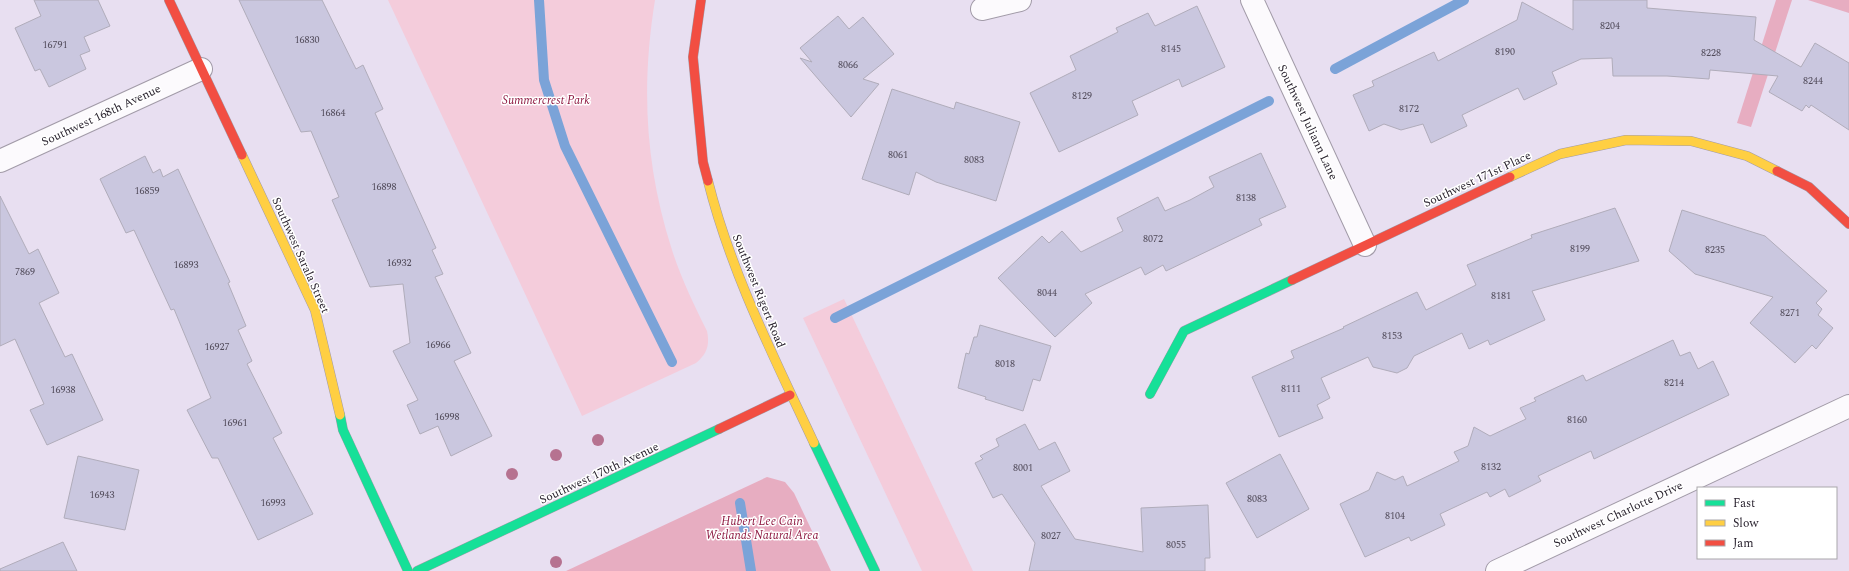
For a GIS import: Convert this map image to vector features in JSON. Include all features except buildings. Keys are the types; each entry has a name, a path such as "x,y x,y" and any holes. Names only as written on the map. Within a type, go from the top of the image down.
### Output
{"street":[{"name":"Southwest Sarala Street","path":"169,0 315,310 343,430 408,571"},
{"name":"Southwest Rigert Road","path":"701,0 693,57 703,162 714,206 733,263 754,316 790,395 875,571"},
{"path":"982,9 1020,0"},
{"name":"Southwest Juliann Lane","path":"1252,0 1365,245"},
{"name":"Southwest 168th Avenue","path":"0,162 201,69"},
{"name":"Southwest 171st Place","path":"1150,394 1184,331 1560,154 1626,140 1691,140 1747,156 1809,187 1849,224"},
{"name":"Southwest 170th Avenue","path":"417,571 790,395"},
{"name":"Southwest Charlotte Drive","path":"1497,571 1849,406"}],"green space":[{"name":"Summercrest Park","path":"388,0 655,0 648,64 647,95 651,157 663,219 672,250 684,281 707,331 707,349 696,363 582,416"},
{"path":"1776,0 1792,0 1751,127 1737,123"},
{"path":"1808,0 1849,0 1849,13"},
{"path":"844,299 973,571 922,571 803,318"},
{"name":"Hubert Lee Cain Wetlands Natural Area","path":"767,477 785,482 794,493 831,571 566,571"}],"waterway":[{"path":"539,0 544,80 565,146 672,362"},
{"path":"1335,69 1464,0"},
{"path":"835,318 1269,101"},
{"path":"740,503 751,571"}],"traffic: fast":[{"path":"1150,394 1184,331 1292,280"},
{"path":"340,415 343,430 408,571"},
{"path":"417,571 719,429"},
{"path":"814,443 875,571"}],"traffic: slow":[{"path":"1510,177 1560,154 1626,140 1691,141 1747,156 1777,171"},
{"path":"242,155 315,310 340,415"},
{"path":"708,181 741,282 769,347 814,443"}],"traffic: jam":[{"path":"169,0 242,155"},
{"path":"701,0 693,57 703,162 708,181"},
{"path":"1777,171 1809,187 1849,224"},
{"path":"1292,280 1510,177"},
{"path":"719,429 790,395"}]}
